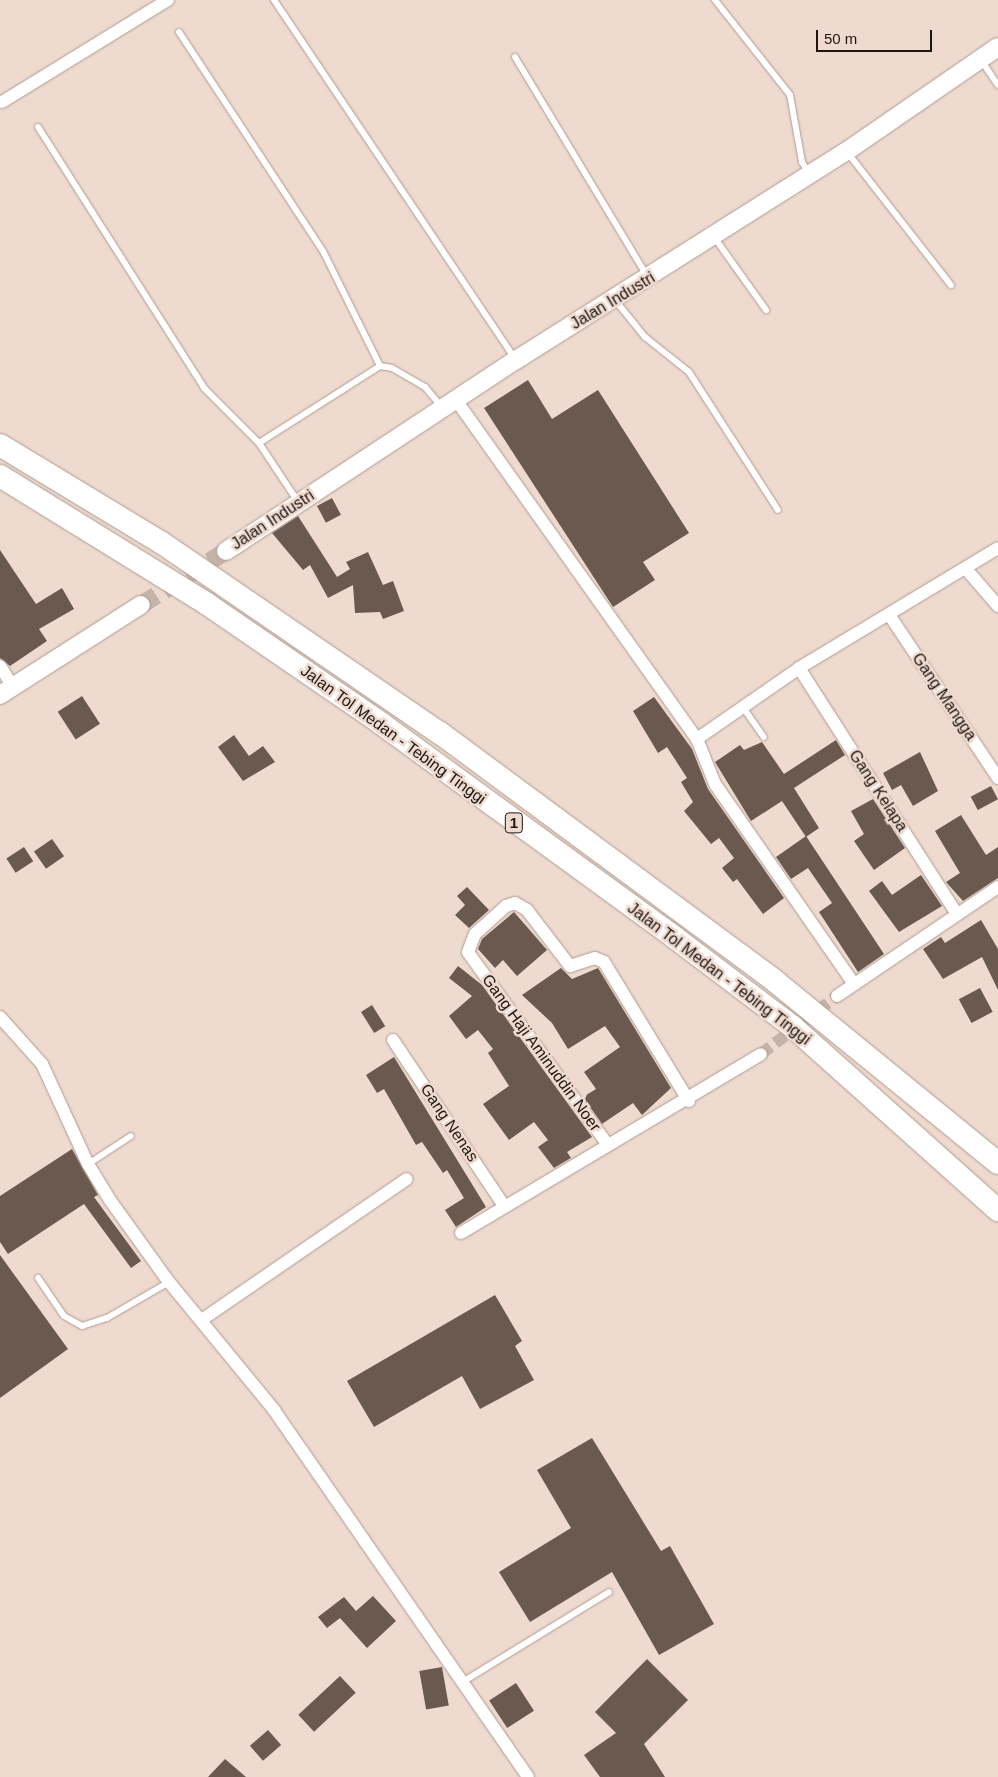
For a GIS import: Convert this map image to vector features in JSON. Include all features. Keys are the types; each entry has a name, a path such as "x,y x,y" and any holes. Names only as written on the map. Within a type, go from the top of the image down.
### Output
{"highway":[{"name":"1","path":"0,445 162,543 440,733 768,976 998,1163"},
{"name":"Jalan Tol Medan - Tebing Tinggi","path":"0,476 207,604 382,724 674,938 793,1027 998,1210"}],"street":[{"path":"2,102 168,0"},
{"name":"Jalan Industri","path":"226,550 516,360 649,279 847,151 998,47"},
{"path":"450,404 698,739 716,784 854,984"},
{"path":"698,739 742,706 799,668 890,616 998,548"},
{"path":"966,569 998,606"},
{"path":"0,666 7,691 141,605"},
{"name":"Gang Mangga","path":"890,616 998,778"},
{"name":"Gang Kelapa","path":"799,668 957,914"},
{"path":"837,996 998,887"},
{"name":"Gang Haji Aminuddin Noer","path":"608,1145 473,961 468,949 475,934 506,906 522,906 570,966 595,958 604,962 689,1101"},
{"path":"0,1018 42,1064 88,1164 169,1282 203,1318 274,1410 464,1681 528,1777"},
{"name":"Gang Nenas","path":"393,1040 504,1206"},
{"path":"461,1233 608,1145 689,1101 761,1054"},
{"path":"203,1318 408,1179"}],"lane":[{"path":"274,0 516,360"},
{"path":"715,0 790,95 802,162 810,174"},
{"path":"179,32 324,253 380,366"},
{"path":"515,57 649,279"},
{"path":"980,59 998,85"},
{"path":"38,127 204,388 260,443 298,502"},
{"path":"847,151 951,285"},
{"path":"714,237 766,310"},
{"path":"615,300 645,337 689,372 778,510"},
{"path":"260,443 380,366 392,368 450,404"},
{"path":"742,706 764,737"},
{"path":"88,1164 131,1136"},
{"path":"38,1278 64,1316 82,1326 107,1318 169,1282"},
{"path":"464,1681 609,1592"}],"building":[{"path":"528,380 552,419 598,390 689,533 643,562 655,580 613,607 484,408"},
{"path":"332,498 341,515 326,523 317,506"},
{"path":"298,516 337,577 350,569 346,562 368,552 383,585 393,581 404,611 383,619 380,612 355,613 353,585 328,598 310,565 303,570 272,533"},
{"path":"0,550 36,604 62,588 74,609 39,629 47,641 10,666 0,658"},
{"path":"82,696 100,724 76,739 58,712"},
{"path":"654,697 692,749 708,789 784,898 763,914 737,879 733,882 722,868 734,858 719,838 711,844 684,811 693,802 681,782 687,778 667,747 658,753 633,711"},
{"path":"234,735 249,756 263,746 275,762 243,781 218,747"},
{"path":"836,740 845,755 794,788 819,828 806,837 782,801 751,821 715,762 740,745 744,750 762,742 784,774"},
{"path":"920,752 938,791 913,806 901,785 892,790 883,773"},
{"path":"991,786 998,799 978,810 971,797"},
{"path":"873,799 905,848 874,870 854,841 864,834 851,811"},
{"path":"961,815 986,855 998,847 998,878 963,901 946,882 960,873 935,831"},
{"path":"806,836 884,954 858,972 819,912 832,903 808,868 791,879 776,857"},
{"path":"52,839 64,856 46,869 34,852"},
{"path":"24,847 33,861 16,873 6,858"},
{"path":"921,875 942,906 899,932 869,891 882,881 892,895"},
{"path":"467,887 489,910 469,928 455,915 465,905 457,896"},
{"path":"514,912 547,950 517,976 503,960 495,968 478,949 482,939"},
{"path":"981,920 998,949 998,990 982,957 943,979 923,949 941,937 945,943"},
{"path":"458,966 482,985 592,1137 567,1152 571,1158 554,1168 538,1147 548,1140 534,1122 509,1140 483,1104 509,1086 488,1053 493,1049 478,1030 466,1039 449,1016 472,996 449,978"},
{"path":"561,968 572,979 598,968 671,1088 642,1115 633,1103 602,1124 583,1097 596,1089 584,1072 620,1047 605,1026 568,1049 552,1023 522,995"},
{"path":"980,988 993,1012 971,1023 959,999"},
{"path":"372,1005 385,1026 374,1033 361,1012"},
{"path":"394,1057 486,1207 456,1227 445,1210 464,1198 447,1170 443,1173 422,1142 416,1145 384,1089 377,1093 366,1075"},
{"path":"72,1149 98,1195 94,1197 141,1261 131,1268 84,1204 8,1254 0,1242 0,1196"},
{"path":"0,1255 68,1349 0,1398"},
{"path":"495,1295 522,1341 515,1346 534,1380 480,1409 462,1376 374,1427 347,1381"},
{"path":"592,1438 661,1551 670,1546 714,1624 659,1655 612,1572 530,1622 499,1572 571,1528 537,1470"},
{"path":"373,1596 396,1621 367,1648 340,1618 327,1628 318,1617 344,1597 356,1611"},
{"path":"647,1659 688,1700 644,1744 665,1777 600,1777 584,1755 616,1733 595,1712"},
{"path":"442,1667 449,1705 426,1709 419,1671"},
{"path":"340,1676 356,1693 314,1732 298,1715"},
{"path":"516,1683 534,1711 507,1728 489,1700"},
{"path":"268,1730 281,1745 263,1761 250,1746"},
{"path":"225,1759 246,1777 208,1777"}],"tunnel":[{"path":"141,605 226,551"},
{"path":"761,1054 837,996"}]}
